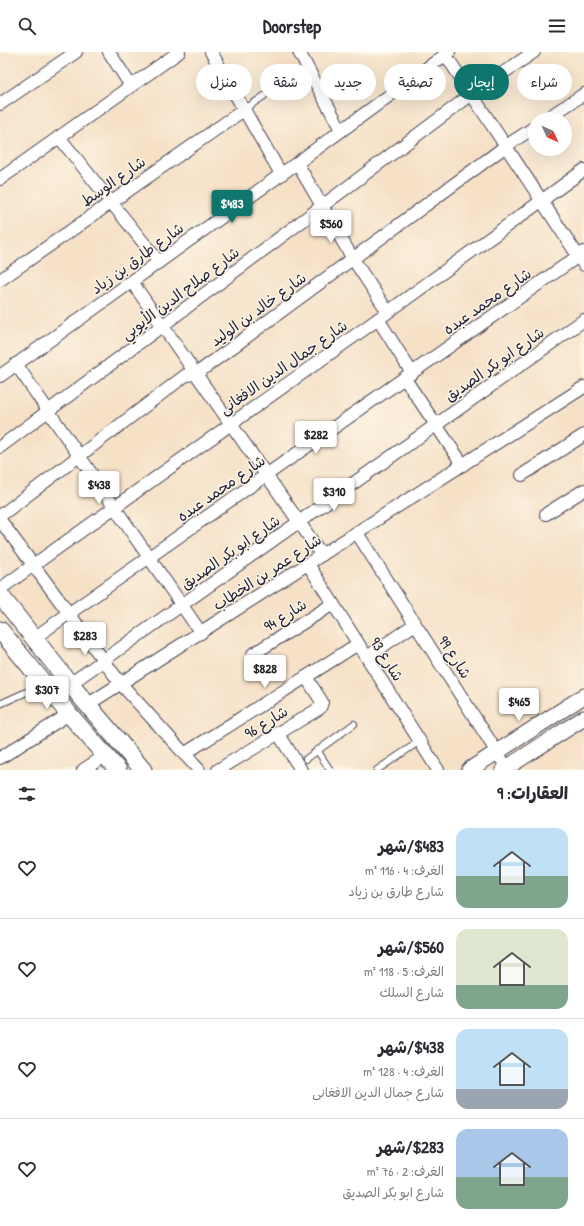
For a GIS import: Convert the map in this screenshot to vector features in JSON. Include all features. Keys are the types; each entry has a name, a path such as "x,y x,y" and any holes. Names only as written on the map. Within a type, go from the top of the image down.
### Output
{"main road":[{"path":"0,595 87,705 143,770"},
{"path":"0,630 69,714 118,770"}],"street":[{"path":"0,104 76,52"},
{"path":"109,52 131,86"},
{"path":"0,179 179,52"},
{"path":"212,52 281,174"},
{"name":"شارع صلاح الدين الأيوبي","path":"509,69 534,52"},
{"path":"447,53 454,64"},
{"name":"شارع طارق بن زياد","path":"0,376 297,163 447,53"},
{"path":"304,54 341,130"},
{"path":"557,112 584,94"},
{"name":"شارع صلاح الدين الأيوبي","path":"0,447 464,100"},
{"path":"476,100 542,201 582,258"},
{"name":"شارع الوسط","path":"0,280 244,109"},
{"name":"شارع خالد بن الوليد","path":"0,516 186,375 196,374 506,146 528,132"},
{"path":"59,137 159,262"},
{"path":"297,163 353,259 383,315 408,376 436,425 463,465"},
{"name":"شارع جمال الدين الافغانى","path":"0,589 584,170"},
{"name":"شارع محمد عبده","path":"34,638 408,376 582,258"},
{"path":"132,282 322,555"},
{"name":"شارع ابو بكر الصديق","path":"70,684 584,320"},
{"path":"16,364 201,633"},
{"name":"شارع عمر بن الخطاب","path":"87,705 584,387"},
{"path":"522,475 584,435"},
{"path":"546,514 584,490"},
{"path":"0,520 121,684 199,770"},
{"name":"شارع 99","path":"357,533 506,769"},
{"name":"شارع 93","path":"308,564 438,770"},
{"name":"شارع 94","path":"253,654 333,604"},
{"path":"367,657 415,624"},
{"path":"184,754 358,644"},
{"name":"شارع 96","path":"218,770 321,706 322,702 306,677"},
{"path":"469,770 584,696"},
{"path":"0,758 69,714"},
{"path":"506,769 584,718"},
{"path":"278,733 304,764"},
{"path":"83,770 106,755"}],"lane":[{"path":"244,109 260,99"},
{"path":"0,704 45,684"},
{"path":"304,764 318,750 354,724"},
{"path":"377,770 420,741"},
{"path":"318,750 330,770"}]}
